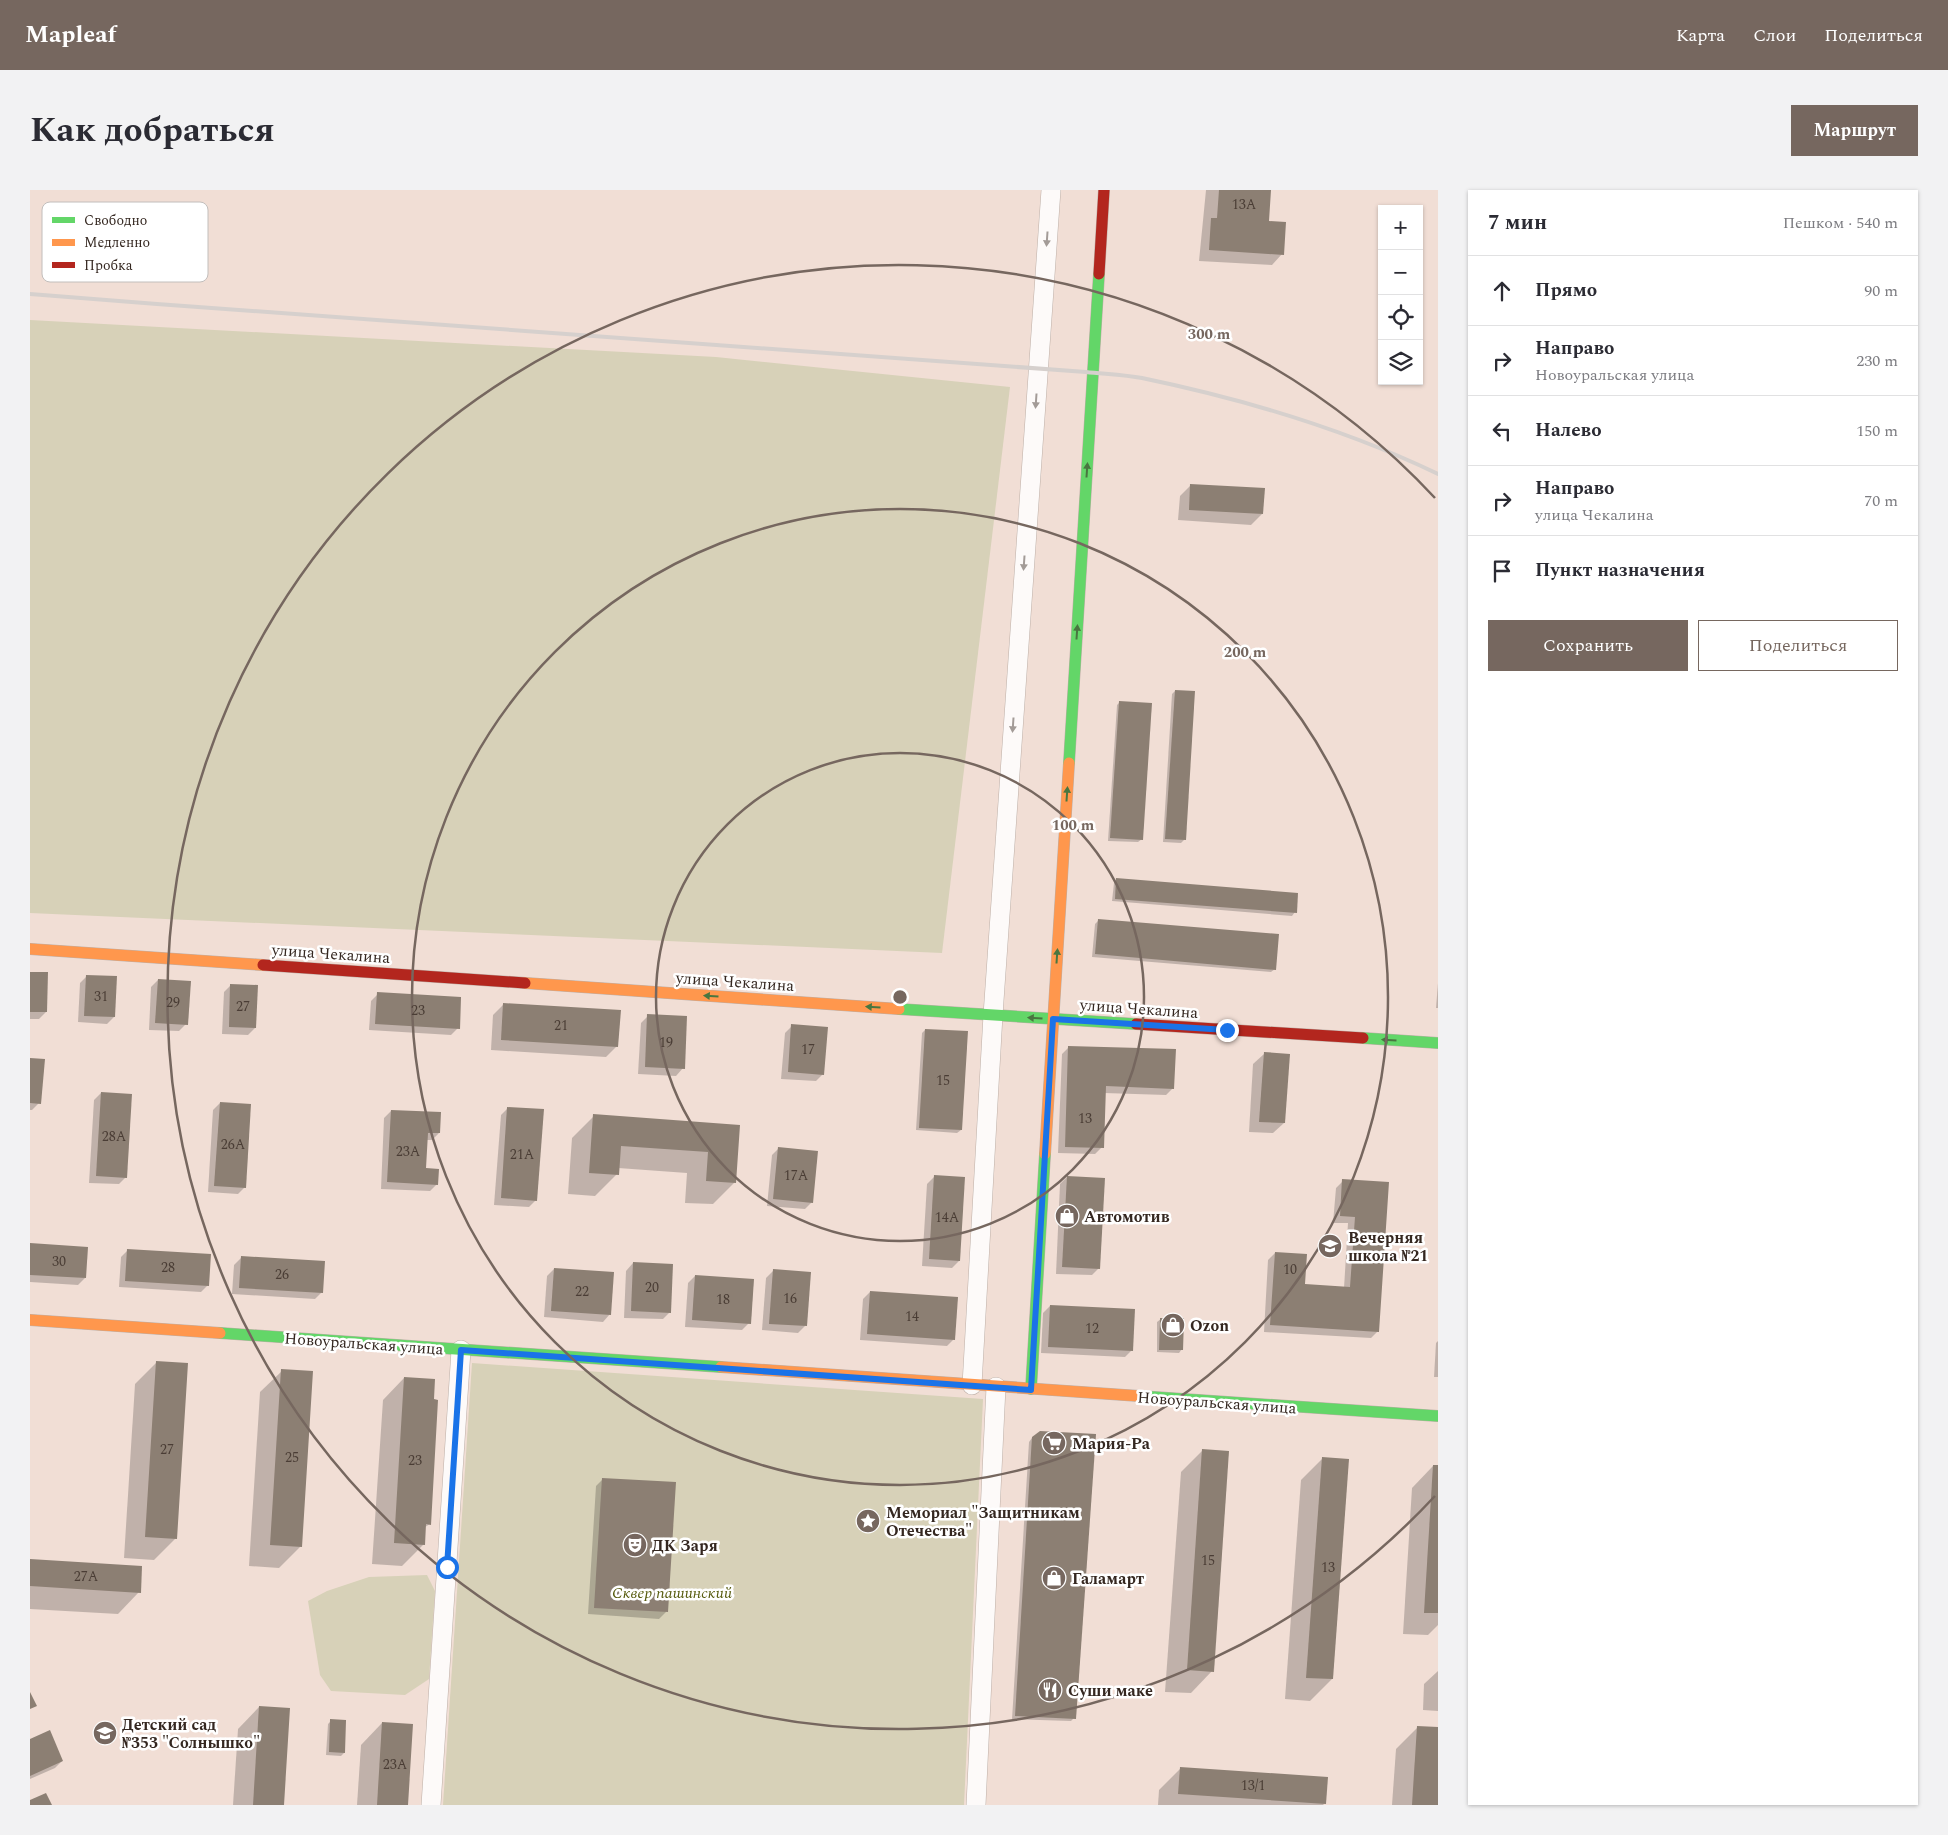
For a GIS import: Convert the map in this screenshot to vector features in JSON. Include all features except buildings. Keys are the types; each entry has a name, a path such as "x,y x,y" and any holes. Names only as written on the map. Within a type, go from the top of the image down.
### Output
{"street":[{"path":"972,1385 993,1016 1051,190"},
{"path":"1031,1390 1104,190"},
{"name":"улица Чекалина","path":"30,948 993,1016 1438,1043"},
{"name":"Новоуральская улица","path":"30,1320 1031,1390 1438,1416"},
{"path":"431,1805 461,1350"},
{"path":"976,1805 996,1387"}],"green space":[{"path":"30,320 716,357 1010,387 942,953 30,913"},
{"name":"Сквер пашинский","path":"472,1363 983,1399 964,1805 443,1805"},
{"path":"427,1575 435,1591 429,1679 405,1695 331,1691 320,1675 308,1601 327,1591 369,1577"}],"railway":[{"path":"30,294 1135,377 1180,386 1293,417 1367,443 1438,474"}],"traffic: fast":[{"path":"1069,763 1099,274"},
{"path":"899,1009 1136,1024"},
{"path":"1363,1038 1438,1043"},
{"path":"1031,1389 1045,1154"},
{"path":"220,1333 721,1367"},
{"path":"1139,1396 1438,1416"}],"traffic: slow":[{"path":"1045,1154 1069,763"},
{"path":"30,949 263,965"},
{"path":"525,983 899,1009"},
{"path":"30,1320 220,1333"},
{"path":"721,1367 1139,1396"}],"traffic: jam":[{"path":"1099,274 1104,190"},
{"path":"263,965 525,983"},
{"path":"1136,1024 1363,1038"}],"place":[{"name":"Автомотив","path":"1067,1216"},
{"name":"Вечерняя школа №21","path":"1330,1246"},
{"name":"Ozon","path":"1173,1325"},
{"name":"Мария-Ра","path":"1054,1443"},
{"name":"Мемориал \"Защитникам Отечества\"","path":"868,1521"},
{"name":"ДК Заря","path":"635,1545"},
{"name":"Галамарт","path":"1054,1578"},
{"name":"Суши маке","path":"1050,1690"},
{"name":"Детский сад №353 \"Солнышко\"","path":"105,1733"}],"route":[{"path":"447,1567 461,1350 1031,1390 1053,1019 1227,1030"}]}
